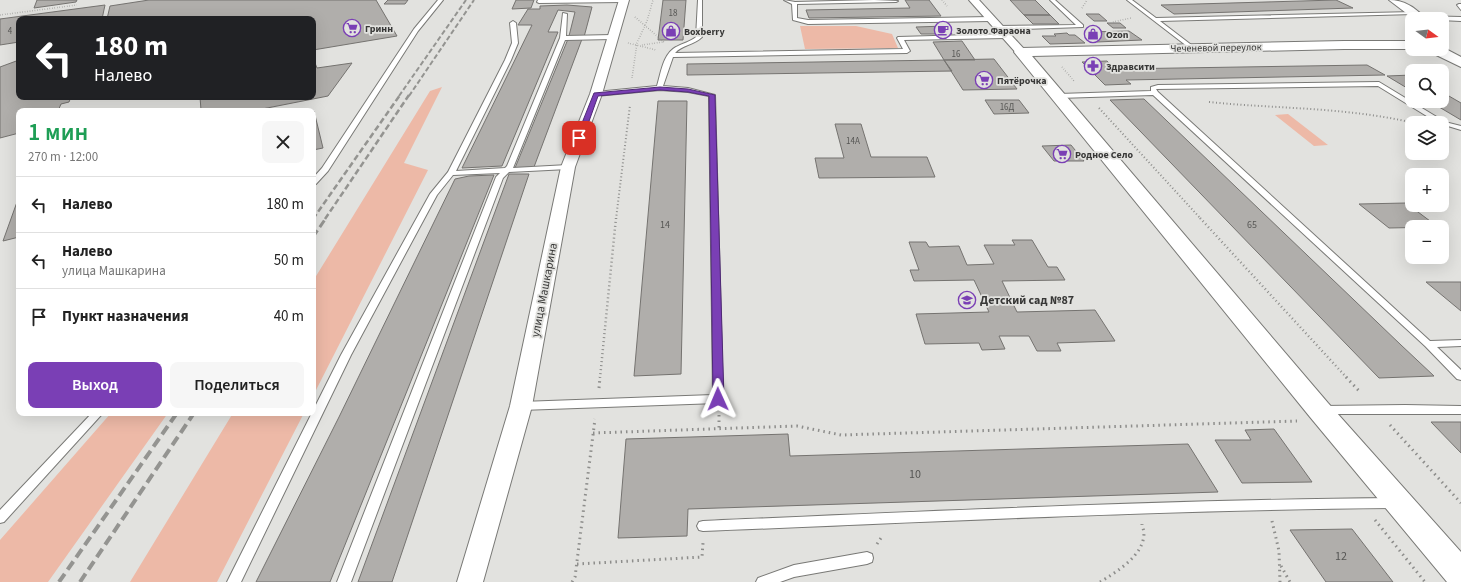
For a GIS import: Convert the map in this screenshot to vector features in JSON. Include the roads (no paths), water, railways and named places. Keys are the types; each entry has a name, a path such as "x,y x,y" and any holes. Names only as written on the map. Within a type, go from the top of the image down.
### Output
{"street":[{"path":"974,0 1059,96 1319,410 1461,575"},
{"path":"1394,0 1411,12"},
{"name":"улица Машкарина","path":"470,582 521,406 568,167 596,94 622,4"},
{"name":"Чеченевой переулок","path":"1008,38 1047,51 1405,45"},
{"path":"1448,56 1461,63"}],"lane":[{"path":"316,179 325,169 416,30 441,0"},
{"path":"660,88 670,55 674,49 696,40 699,37 700,0"},
{"path":"786,0 794,3 896,1"},
{"path":"670,55 906,51 900,38 1008,38 1081,26 1052,0"},
{"path":"1130,0 1192,48"},
{"path":"535,8 540,1 585,1 622,4"},
{"path":"794,3 795,19 808,22 991,19"},
{"path":"1461,5 1459,5 1461,9"},
{"path":"344,582 400,442 441,329 500,178 510,167 563,38 566,14"},
{"path":"1156,20 1405,17"},
{"path":"1449,18 1461,19"},
{"path":"234,582 346,356 434,194 450,173 515,43 513,23"},
{"path":"563,38 611,39"},
{"path":"1461,128 1442,123 1379,84 1153,88 1155,93 1461,376"},
{"path":"521,406 718,399 712,95 688,90 660,88 596,94"},
{"path":"1059,96 1155,93"},
{"path":"450,173 568,167"},
{"path":"1428,344 1461,343"},
{"path":"1319,410 1461,410"},
{"path":"0,518 95,416"},
{"path":"704,526 1138,508 1265,504 1398,503"},
{"path":"763,582 794,571 867,558"}],"railway":[{"path":"399,96 466,0"},
{"path":"409,96 474,0"},
{"path":"316,215 400,95"},
{"path":"325,219 409,95"},
{"path":"316,233 326,218"},
{"path":"59,582 175,416"},
{"path":"80,582 192,416"}],"place":[{"name":"Гринн","path":"352,28"},
{"name":"Золото Фараона","path":"943,30"},
{"name":"Boxberry","path":"671,31"},
{"name":"Ozon","path":"1093,34"},
{"name":"Здравсити","path":"1093,66"},
{"name":"Пятёрочка","path":"984,80"},
{"name":"Родное Село","path":"1062,154"},
{"name":"Детский сад №87","path":"967,300"}]}
